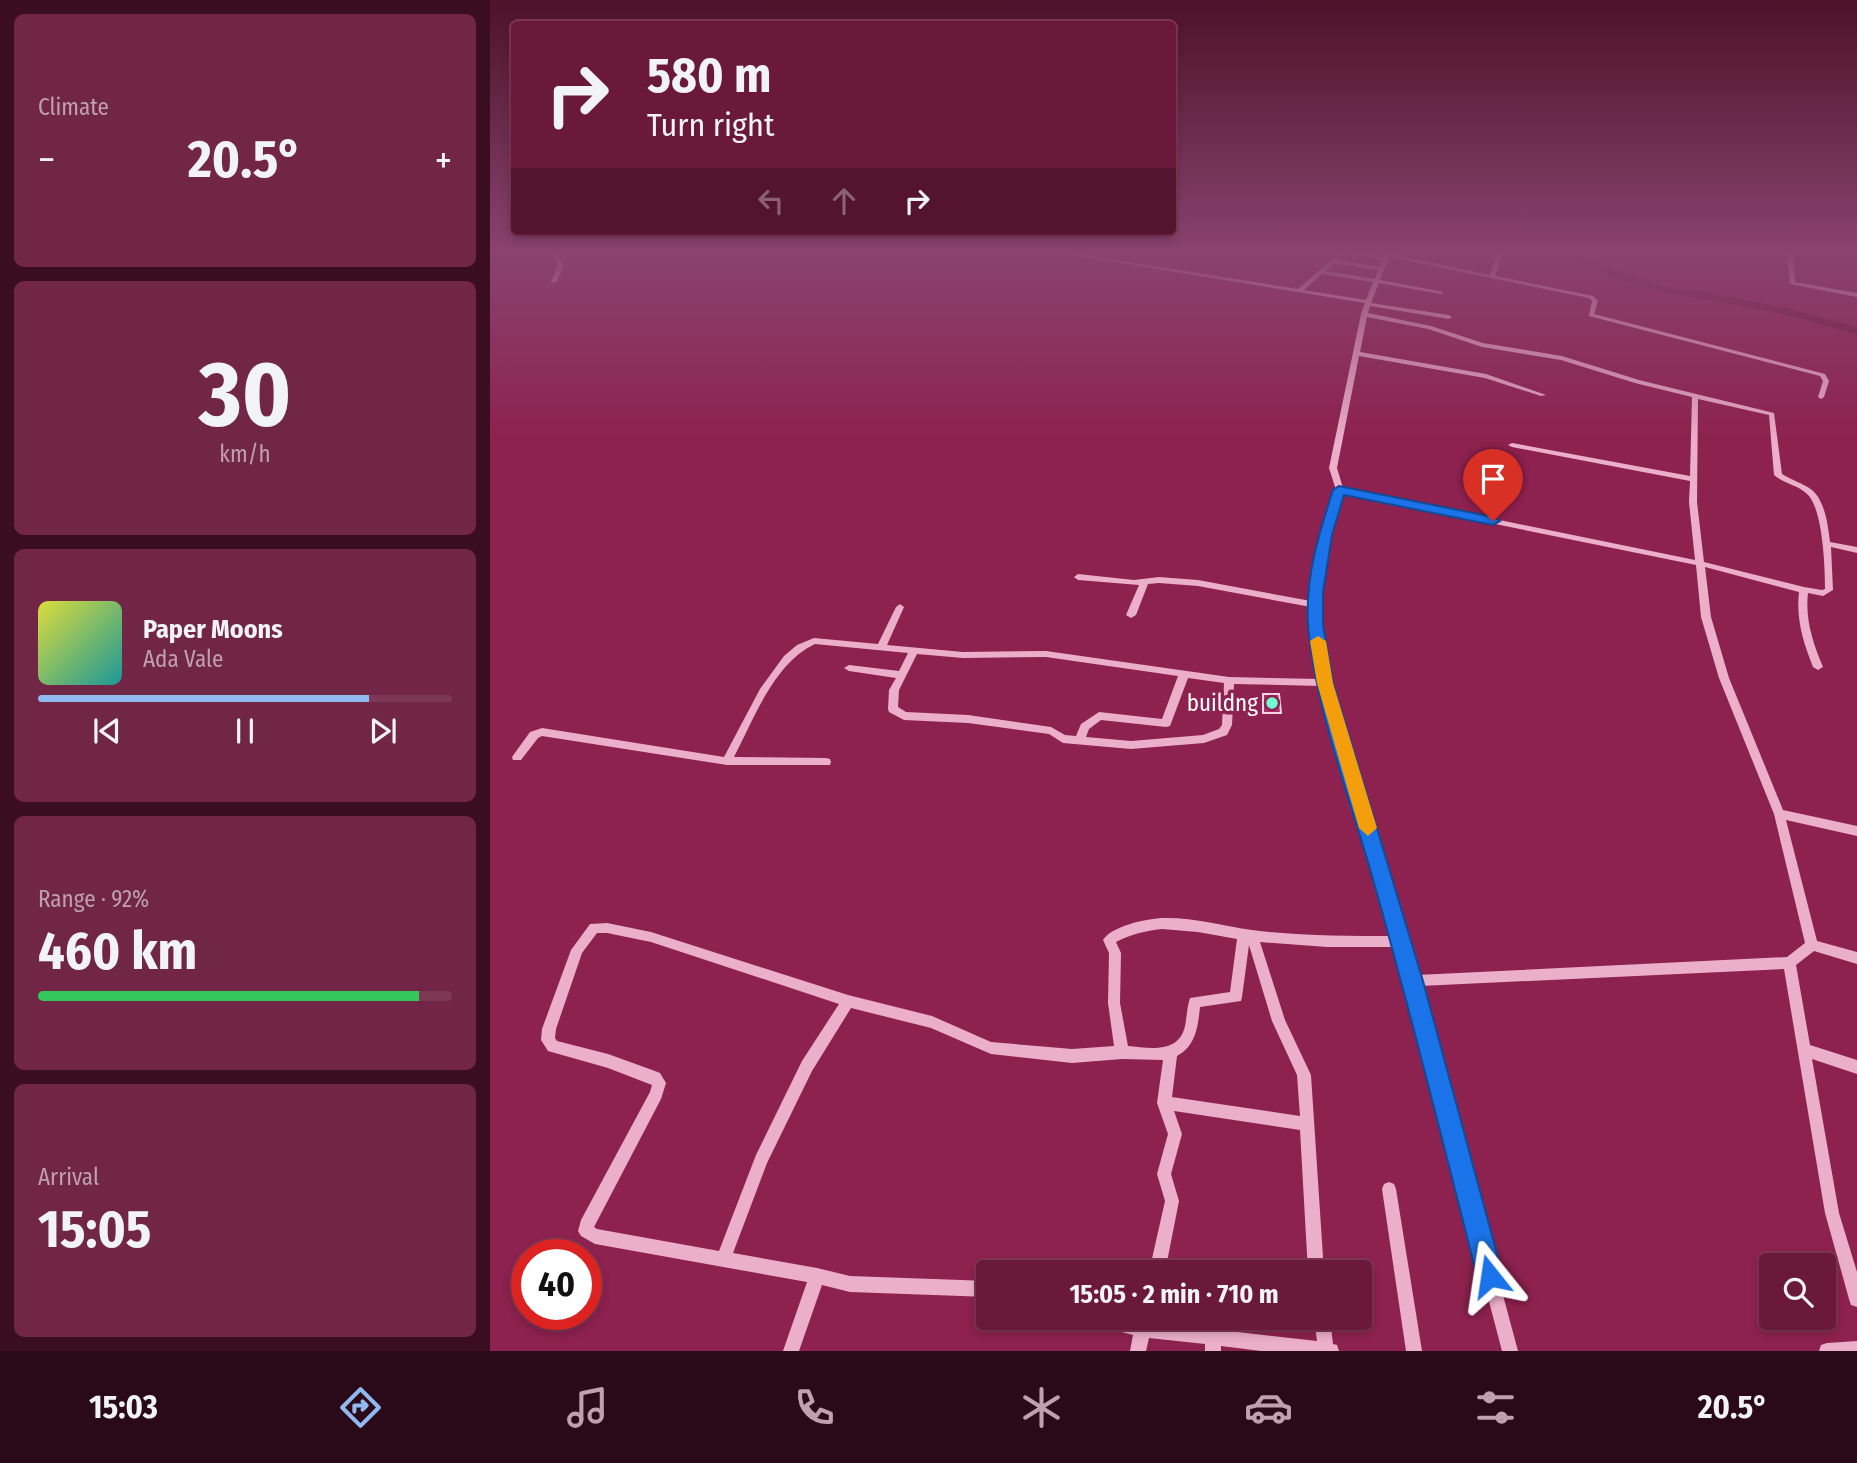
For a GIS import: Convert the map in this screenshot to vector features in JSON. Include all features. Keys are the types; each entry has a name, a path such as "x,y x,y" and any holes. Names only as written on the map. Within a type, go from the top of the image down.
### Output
{"street":[{"path":"1365,317 1333,468 1339,490 1325,535 1315,605 1325,683 1412,981 1510,1351"},
{"path":"1339,490 1698,563 1804,590 1823,593 1829,590 1825,543 1815,496 1777,475 1773,415 1626,379 1562,358 1482,345 1398,317"},
{"path":"1599,317 1815,372 1823,375 1826,381 1821,397"},
{"path":"1356,353 1486,376 1543,395"},
{"path":"1695,396 1693,479 1698,563 1712,643 1779,814 1812,945"},
{"path":"1512,445 1693,479"},
{"path":"1825,543 1857,550"},
{"path":"1078,577 1144,583 1198,583 1315,605"},
{"path":"1131,615 1144,583"},
{"path":"1804,590 1804,636 1818,667"},
{"path":"881,647 900,607"},
{"path":"727,761 777,670 800,645 814,641 963,655 1046,654 1228,680 1325,683"},
{"path":"914,651 894,690 893,709 904,716 968,719 1051,731 1063,739 1147,745 1217,736 1227,725 1228,680"},
{"path":"849,668 902,675"},
{"path":"1080,740 1085,727 1101,716 1166,723 1184,674"},
{"path":"517,757 534,735 542,732 727,761 826,762"},
{"path":"1779,814 1857,831"},
{"path":"1122,1052 1114,1003 1115,953 1109,940 1122,932 1156,923 1201,925 1248,935 1330,942 1399,941"},
{"path":"976,1289 850,1284 596,1236 586,1231 586,1225 601,1191 656,1094 659,1083 655,1078 608,1061 553,1046 548,1040 549,1029 577,950 594,928 607,928 651,937 848,1000 932,1022 991,1048 1072,1056 1122,1052 1171,1054 1180,1049 1188,1037 1195,1002 1236,997 1248,935"},
{"path":"1248,935 1279,1021 1301,1062 1315,1260"},
{"path":"1812,945 1857,958"},
{"path":"1412,981 1789,963 1812,945"},
{"path":"1789,963 1832,1213 1857,1299"},
{"path":"723,1259 761,1160 807,1066 848,1000"},
{"path":"1806,1051 1857,1067"},
{"path":"1160,1260 1172,1201 1164,1174 1175,1134 1164,1103 1171,1054"},
{"path":"1164,1103 1306,1124"},
{"path":"1390,1189 1414,1351"},
{"path":"791,1351 817,1276"},
{"path":"1138,1351 1142,1330"},
{"path":"1168,1330 1214,1343 1328,1351 1324,1330"},
{"path":"1826,1351 1857,1349"}],"building":[{"name":"buildng","path":"1263,694 1279,694 1281,713 1263,713"}],"waterway":[{"path":"1808,317 1857,331"}],"slow traffic":[{"path":"1318,641 1325,683 1368,828"}],"place":[{"name":"buildng","path":"1272,703"}],"route":[{"path":"1490,1276 1412,981 1325,683 1316,625 1315,592 1325,535 1331,523 1339,490 1493,521"}]}
